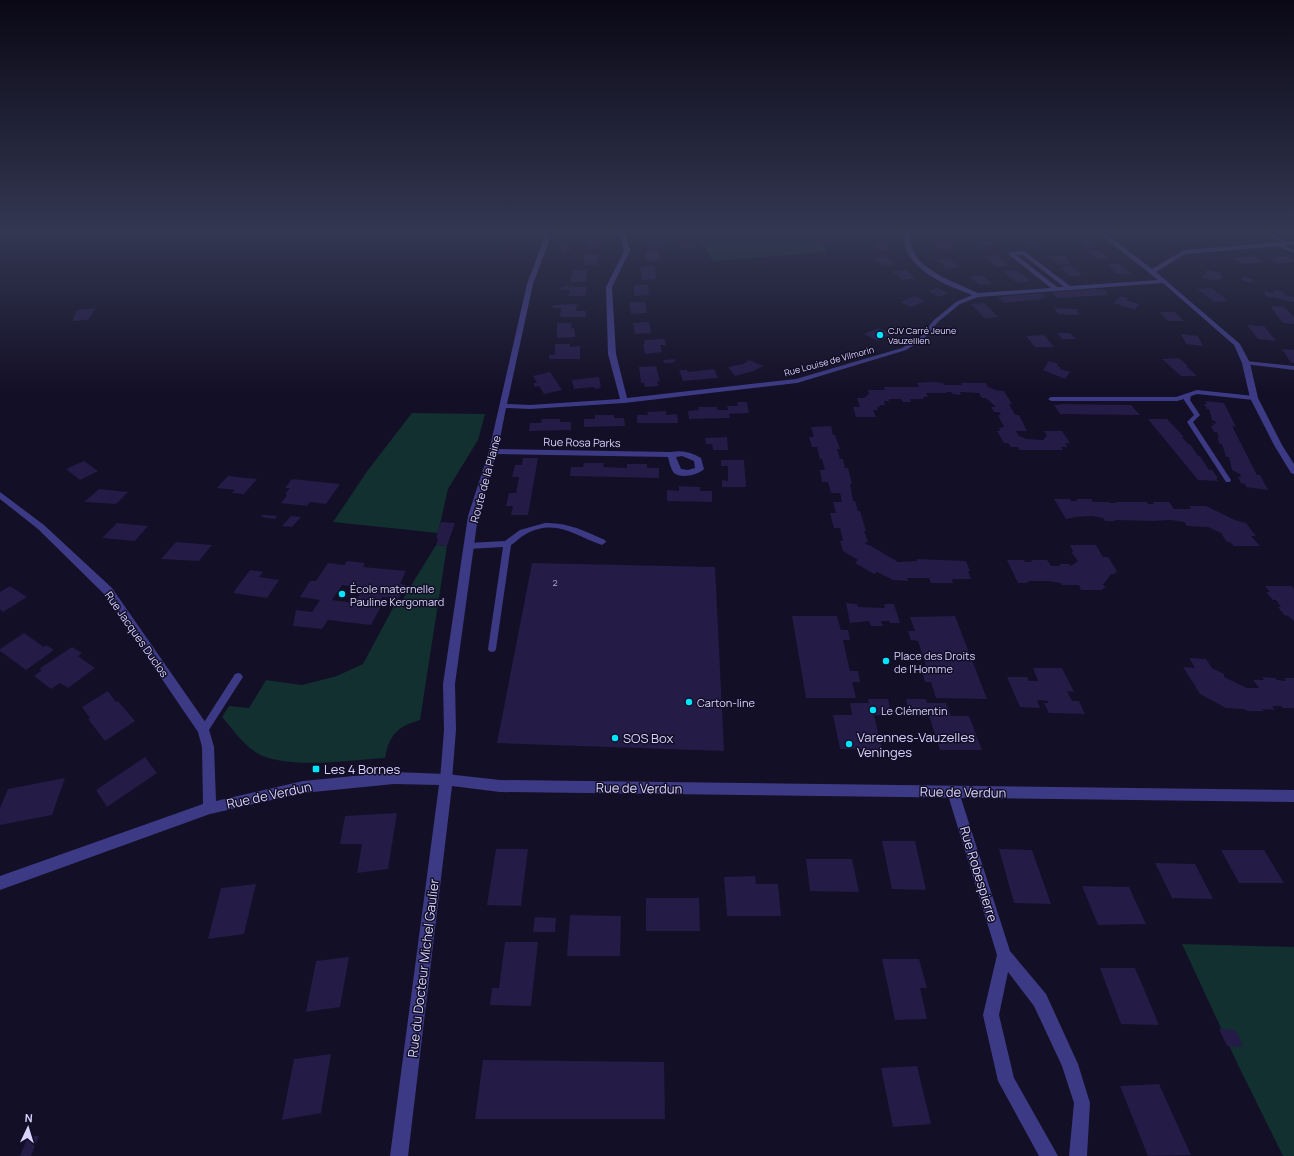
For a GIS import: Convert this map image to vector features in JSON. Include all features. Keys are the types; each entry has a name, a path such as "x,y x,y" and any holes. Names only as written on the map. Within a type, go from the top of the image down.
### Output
{"street":[{"name":"Route de la Plaine","path":"446,780 450,730 449,684 473,516 493,451 530,284"},
{"path":"611,284 609,288 612,354 624,401"},
{"path":"951,284 977,295"},
{"path":"1050,284 1055,288"},
{"path":"1064,284 1068,287"},
{"name":"Rue Louise de Vilmorin","path":"503,406 530,407 624,401 780,384 810,378 904,349 922,338 936,321 958,303 977,295 1117,284"},
{"path":"1167,284 1238,344 1246,363 1254,398 1290,459 1294,471"},
{"name":"Rue Rosa Parks","path":"493,451 671,455"},
{"name":"Rue Jacques Duclos","path":"0,495 41,527 108,591 192,711 204,730 208,747 210,808"},
{"name":"Rue de Verdun","path":"0,883 210,808 303,786 394,778 446,780 500,786 1294,796"},
{"name":"Rue du Docteur Michel Gaulier","path":"399,1156 446,780"},
{"name":"Rue Robespierre","path":"953,792 1004,955 1040,1000 1070,1064 1082,1103 1078,1156"},
{"name":"Rue Robespierre","path":"1004,955 991,1015 998,1048 1006,1081 1049,1156"}],"lane":[{"path":"1246,363 1294,368"},
{"path":"1050,399 1177,399 1197,392 1254,398"},
{"path":"1188,395 1188,400 1197,415 1190,422 1228,480"},
{"path":"468,546 507,544 521,533 537,527 555,525 568,526 602,542"},
{"path":"492,649 507,544"},
{"path":"204,730 238,677"}],"green space":[{"path":"412,413 485,414 478,440 448,489 438,533 333,522 368,470"},
{"path":"436,545 447,546 420,720 406,725 392,737 385,758 298,763 266,757 254,751 245,744 222,717 229,706 249,708 266,680 302,685 337,676 363,664 394,606 398,607"},
{"path":"1182,944 1294,947 1294,1156 1283,1156 1239,1067"}],"building":[{"path":"634,285 648,285 649,295 634,296"},
{"path":"562,286 587,287 585,296 568,296 570,290 560,290"},
{"path":"937,288 948,293 939,297 928,291"},
{"path":"1211,288 1229,301 1214,302 1197,289"},
{"path":"1096,289 1105,290 1107,295 1058,298 1051,292"},
{"path":"1274,290 1284,292 1284,295 1294,297 1294,302 1265,296 1265,291 1274,293"},
{"path":"1041,293 1046,297 1041,297 1043,299 1004,303 997,297"},
{"path":"915,296 926,301 911,307 900,302"},
{"path":"1120,296 1128,298 1126,300 1139,304 1135,310 1114,303"},
{"path":"629,302 645,302 647,313 631,314"},
{"path":"984,303 998,317 984,318 971,304"},
{"path":"577,304 576,311 586,311 586,317 560,317 561,308 552,308 553,305"},
{"path":"1270,306 1284,307 1294,317 1294,324 1283,323"},
{"path":"96,308 88,320 72,321 77,310"},
{"path":"1054,308 1076,309 1080,315 1058,314"},
{"path":"1159,312 1175,312 1184,321 1168,321"},
{"path":"649,322 651,333 635,334 633,323"},
{"path":"557,323 572,323 571,328 574,328 575,337 557,338"},
{"path":"1247,325 1264,326 1276,341 1258,339"},
{"path":"878,328 892,334 878,341 864,334"},
{"path":"1057,333 1070,333 1076,339 1062,339"},
{"path":"1181,334 1198,336 1203,346 1186,344"},
{"path":"1044,335 1054,347 1035,347 1026,336"},
{"path":"664,339 666,345 660,345 662,352 645,354 643,344 645,344 644,340"},
{"path":"555,344 570,344 570,347 580,346 580,359 549,359 549,355 555,355"},
{"path":"1282,349 1294,350 1294,363 1291,363"},
{"path":"1179,358 1197,376 1181,376 1162,359"},
{"path":"675,359 675,362 670,363 664,363 663,360"},
{"path":"749,360 763,366 754,371 735,376 728,367 743,364"},
{"path":"1049,361 1058,364 1057,366 1060,367 1060,369 1070,372 1065,379 1043,370"},
{"path":"656,366 660,381 657,382 659,386 645,387 644,383 641,383 639,367"},
{"path":"714,369 718,378 683,381 679,370 687,370 688,372"},
{"path":"550,372 562,390 544,394 539,386 535,387 533,383 537,383 533,376"},
{"path":"599,377 601,388 595,389 594,387 574,389 572,380"},
{"path":"917,383 943,383 944,385 986,383 988,387 1004,391 1012,404 1009,404 1015,415 1019,415 1027,431 1016,431 1019,436 1027,439 1043,440 1047,436 1044,431 1062,431 1070,443 1065,443 1068,447 1061,447 1063,450 1019,450 1018,447 1011,447 1008,443 1004,443 997,431 1000,431 999,428 1004,427 998,415 1001,415 999,412 994,412 991,407 996,407 986,398 982,398 979,393 960,392 961,395 953,394 951,392 926,393 928,397 923,397 924,399 910,399 911,402 903,402 901,399 889,399 889,401 884,401 885,405 879,405 880,407 877,407 878,410 873,410 876,417 856,417 853,407 860,407 857,398 864,398 869,394 868,390 885,390 884,387 919,387"},
{"path":"1205,401 1224,403 1236,427 1232,426 1257,475 1260,475 1268,490 1246,487 1245,484 1241,483 1238,477 1241,477 1240,474 1232,470 1229,457 1226,457 1222,444 1220,444 1217,438 1219,438 1217,432 1214,432 1211,426 1214,426 1212,423 1216,424 1215,421 1212,420 1209,409 1207,409 1204,404 1207,404"},
{"path":"737,402 747,402 749,413 729,414 730,418 689,419 688,411 699,410 698,407 717,407 717,410 728,410 727,406 738,406"},
{"path":"1059,404 1131,405 1140,415 1060,414 1054,405 1060,405"},
{"path":"666,411 666,415 677,414 678,423 637,423 637,415 648,415 647,412"},
{"path":"595,415 614,415 614,418 624,418 625,426 584,427 584,419 595,419"},
{"path":"542,419 560,419 560,422 571,422 571,430 529,431 530,423 541,423"},
{"path":"1148,419 1167,419 1184,437 1182,437 1188,444 1190,444 1198,456 1200,456 1209,470 1212,470 1218,478 1216,478 1218,481 1198,480"},
{"path":"831,426 833,435 835,435 840,449 837,449 840,459 843,459 845,468 848,468 852,484 850,484 853,501 855,501 858,511 860,511 866,531 864,531 868,542 865,542 866,544 898,562 917,561 917,559 966,561 971,579 952,579 953,583 931,583 929,578 907,578 908,581 893,580 877,572 874,574 855,563 858,560 843,551 840,541 843,541 840,528 834,528 830,513 836,513 833,502 842,502 840,493 831,493 828,482 822,482 820,470 825,470 822,459 820,459 817,447 812,447 809,437 814,437 811,427"},
{"path":"727,437 728,450 713,450 712,444 706,444 705,438"},
{"path":"523,458 538,458 528,515 511,515 513,506 506,506 509,493 516,493 519,477 512,477 515,465 522,465"},
{"path":"721,460 744,460 746,487 722,487 722,480 728,481 728,466 721,466"},
{"path":"84,461 98,471 80,480 66,469"},
{"path":"584,463 604,463 603,467 627,468 627,464 647,464 647,468 659,468 659,478 570,476 571,467 583,467"},
{"path":"228,476 257,479 244,494 232,493 235,490 217,488"},
{"path":"292,479 340,484 326,504 310,502 307,506 281,503 287,495 285,494 290,488 285,488"},
{"path":"679,486 700,487 700,491 712,491 712,502 667,501 667,490 679,491"},
{"path":"99,489 128,492 116,504 84,502"},
{"path":"1054,499 1070,499 1071,501 1077,501 1076,499 1091,499 1093,502 1147,502 1148,504 1154,504 1153,502 1169,502 1174,509 1191,509 1189,506 1206,506 1235,520 1246,523 1256,536 1251,536 1260,546 1234,546 1230,542 1227,542 1222,535 1223,534 1208,527 1187,526 1184,522 1171,520 1105,521 1103,518 1092,516 1066,519"},
{"path":"263,515 277,516 275,519 261,517"},
{"path":"291,516 301,517 292,527 282,526"},
{"path":"441,522 455,523 447,546 436,545 438,538 436,538"},
{"path":"117,523 148,526 135,541 102,538"},
{"path":"176,542 212,545 199,561 161,559"},
{"path":"1070,545 1096,545 1103,557 1108,557 1117,571 1114,574 1111,574 1103,585 1106,587 1101,590 1081,590 1079,585 1062,585 1061,583 1047,581 1018,583 1007,560 1024,560 1025,562 1032,562 1031,560 1047,560 1051,566 1069,564 1071,566 1078,561 1071,552 1073,552"},
{"path":"347,561 365,563 363,567 406,571 400,584 406,585 398,599 382,597 377,607 381,607 371,625 328,620 322,629 293,626 296,610 312,612 320,600 300,597 310,581 316,581 328,563 345,565","holes":["342,585 364,588 354,603 332,600"]},
{"path":"532,563 715,567 724,751 497,743"},
{"path":"250,570 263,572 259,577 279,580 267,598 233,593"},
{"path":"10,586 27,597 3,612 0,609 0,592"},
{"path":"1265,586 1292,586 1294,589 1294,621 1288,616 1284,615 1278,607 1281,607 1276,600 1273,600 1266,592 1270,592"},
{"path":"846,603 857,604 858,607 885,608 884,604 894,604 900,623 881,621 883,626 871,626 869,621 850,623"},
{"path":"792,616 837,616 841,630 848,630 850,640 843,640 850,671 858,671 860,682 852,682 856,698 806,698"},
{"path":"955,616 987,699 936,698 931,682 925,682 922,672 928,672 918,641 911,640 908,631 915,631 910,617"},
{"path":"24,633 44,647 46,645 54,650 26,670 0,651 0,649"},
{"path":"72,647 82,653 78,656 95,668 68,688 60,683 51,689 34,676 42,670 39,669"},
{"path":"1189,658 1206,659 1212,668 1224,674 1224,677 1247,688 1259,688 1253,680 1264,680 1262,677 1286,681 1284,678 1294,678 1294,708 1272,706 1275,710 1262,709 1264,711 1248,711 1244,709 1226,708 1200,694 1183,667 1195,668"},
{"path":"1033,668 1062,668 1074,692 1067,691 1072,701 1079,701 1085,714 1049,713 1044,703 1048,703 1048,701 1037,700 1040,708 1020,707 1007,677 1027,677 1029,681 1038,681"},
{"path":"108,691 116,702 118,701 135,721 105,741 88,719 90,718 82,707"},
{"path":"868,699 888,699 892,716 874,715 882,749 840,749 833,715 852,715 850,703 869,703"},
{"path":"906,699 926,699 927,703 946,703 951,716 969,716 982,750 940,750 929,716 910,716"},
{"path":"145,757 157,773 107,807 96,790"},
{"path":"65,778 52,815 0,825 0,808 8,789"},
{"path":"397,813 388,869 357,873 362,844 340,844 345,816"},
{"path":"882,841 915,841 926,890 892,889"},
{"path":"496,849 528,849 521,906 487,905"},
{"path":"999,849 1032,850 1051,904 1014,903"},
{"path":"1221,850 1264,850 1284,883 1239,883"},
{"path":"806,859 852,859 859,892 810,891"},
{"path":"1155,863 1195,864 1213,899 1172,898"},
{"path":"755,876 756,884 778,884 781,916 727,916 724,877"},
{"path":"256,884 244,934 208,939 221,888"},
{"path":"1082,886 1129,887 1146,924 1098,925"},
{"path":"646,898 699,898 700,931 646,931"},
{"path":"570,915 621,916 620,956 567,956"},
{"path":"535,917 556,918 555,932 533,932"},
{"path":"505,942 538,942 531,1006 490,1005 492,988 499,988"},
{"path":"349,957 340,1007 306,1012 316,961"},
{"path":"882,959 919,959 927,988 920,988 927,1019 895,1020"},
{"path":"1100,968 1135,968 1159,1025 1121,1024"},
{"path":"1219,1029 1236,1030 1243,1047 1227,1046"},
{"path":"331,1054 321,1113 282,1120 294,1059"},
{"path":"483,1060 664,1062 665,1119 475,1119"},
{"path":"917,1066 931,1124 893,1127 881,1068"},
{"path":"1159,1084 1191,1155 1148,1156 1120,1086"},
{"path":"28,1136 39,1136 31,1156 20,1156"}],"place":[{"name":"CJV Carré Jeune Vauzellien","path":"880,335"},
{"name":"École maternelle Pauline Kergomard","path":"342,594"},
{"name":"Place des Droits de l'Homme","path":"886,661"},
{"name":"Carton-line","path":"689,702"},
{"name":"Le Clémentin","path":"873,710"},
{"name":"SOS Box","path":"615,738"},
{"name":"Varennes-Vauzelles Veninges","path":"849,744"},
{"name":"Les 4 Bornes","path":"316,769"}]}
